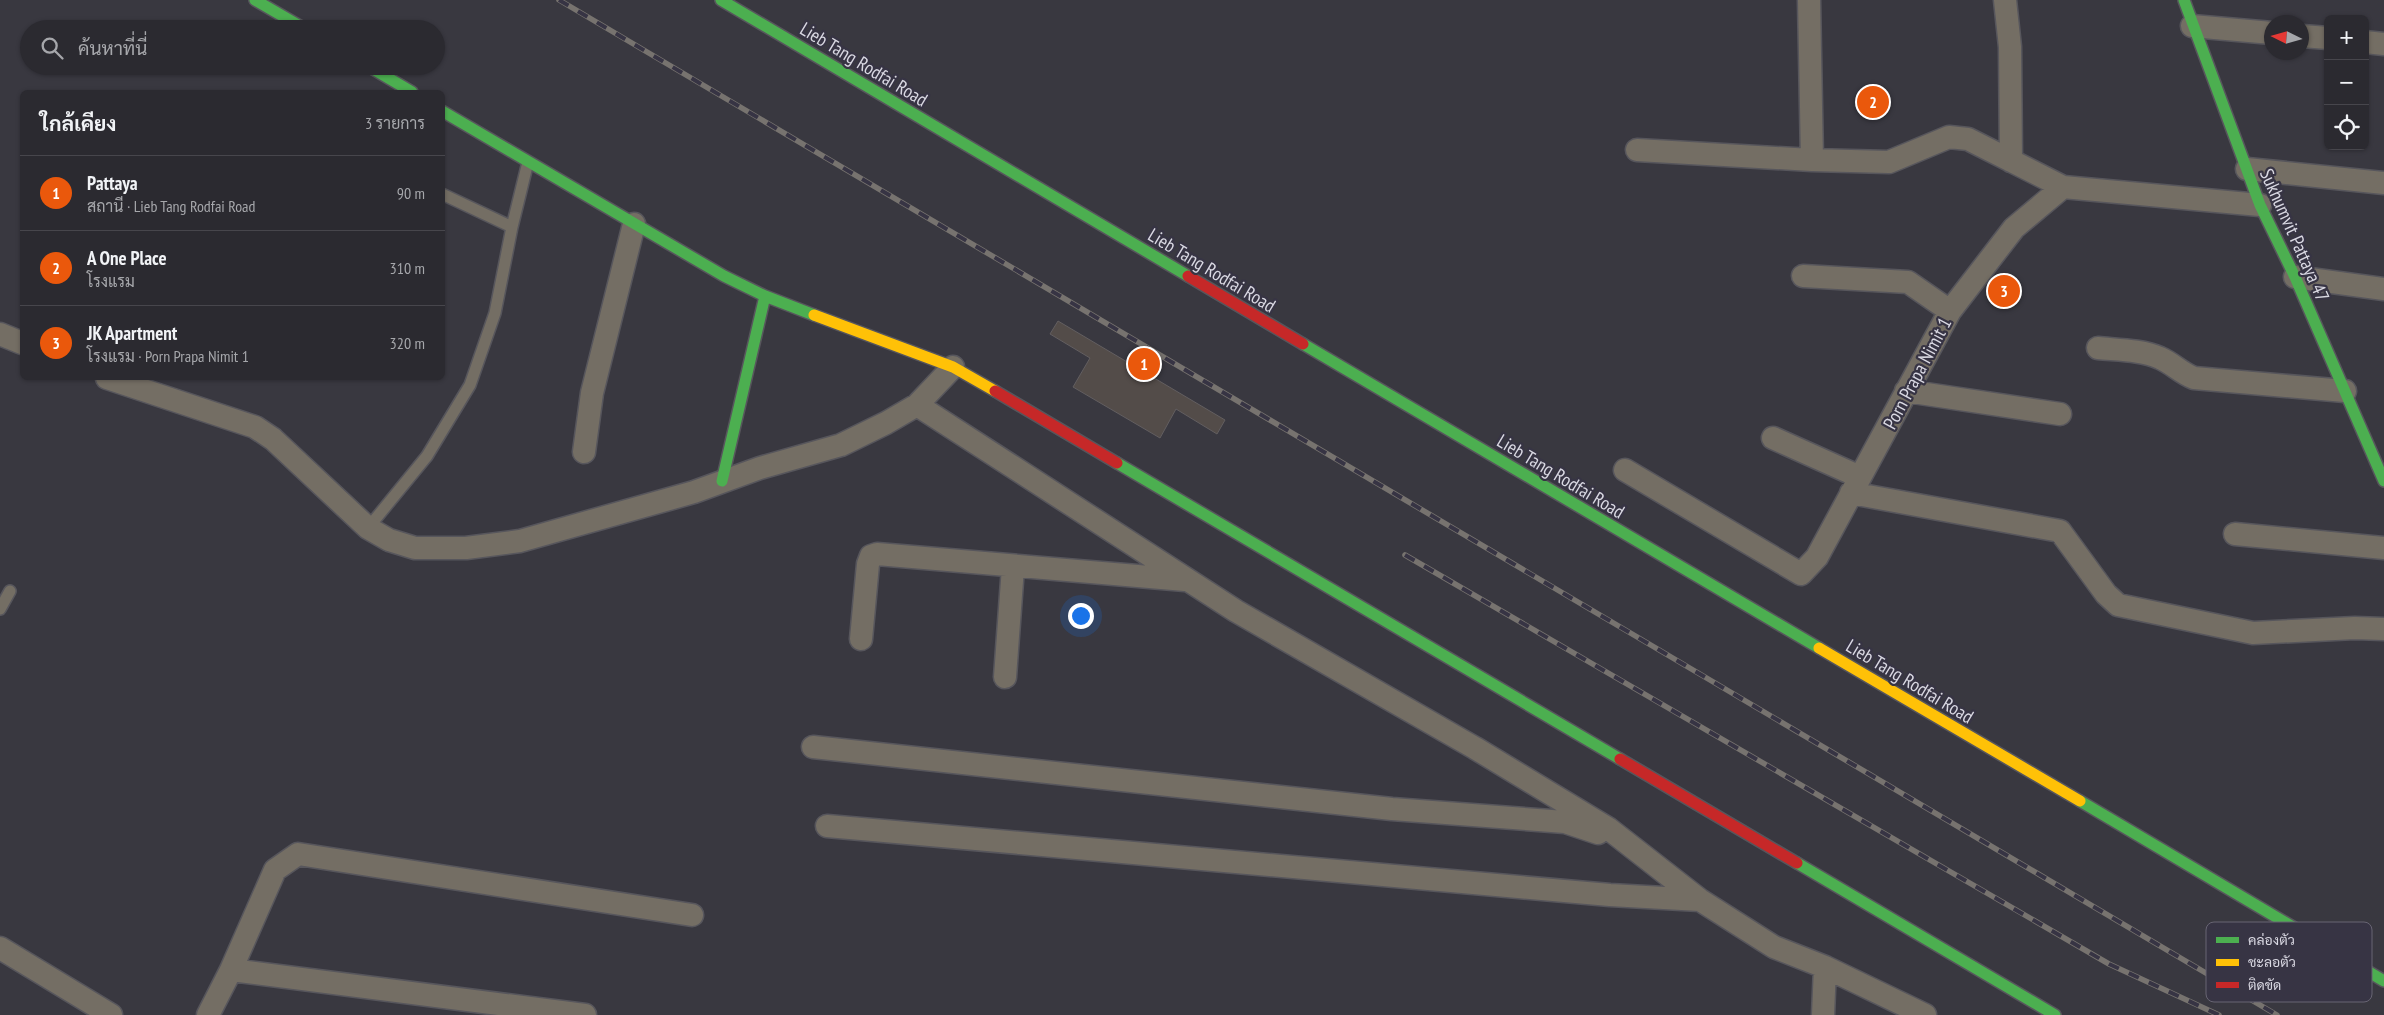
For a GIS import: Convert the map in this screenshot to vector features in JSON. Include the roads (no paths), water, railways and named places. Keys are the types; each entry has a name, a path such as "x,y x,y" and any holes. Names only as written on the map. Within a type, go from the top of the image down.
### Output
{"street":[{"path":"255,0 289,20"},
{"name":"Lieb Tang Rodfai Road","path":"720,0 2284,922"},
{"path":"1809,0 1812,160"},
{"path":"2004,0 2010,47 2011,161"},
{"name":"Sukhumvit Pattaya 47","path":"2184,0 2192,26 2260,205 2295,277 2384,481"},
{"path":"2192,26 2264,32"},
{"path":"2309,37 2324,38"},
{"path":"2369,42 2384,44"},
{"path":"383,75 409,90"},
{"path":"445,113 724,276 765,296 953,367 2054,1015"},
{"path":"1637,150 1812,160 1889,162 1949,137 1968,139 2063,187 2260,205"},
{"path":"2247,169 2384,183"},
{"name":"Porn Prapa Nimit 1","path":"1625,470 1801,574 1817,557 1950,312 2014,228 2063,187"},
{"path":"584,452 592,393 634,224"},
{"path":"1803,276 1908,282 1950,312"},
{"path":"2295,277 2384,289"},
{"path":"722,481 765,296"},
{"path":"0,334 20,342"},
{"path":"2098,348 2150,354 2166,361 2184,375 2194,378 2345,391"},
{"path":"113,380 255,427 274,439 368,528 388,540 415,548 466,548 520,541 694,492 722,481 841,445 917,405 953,367"},
{"path":"1906,391 2060,414"},
{"path":"917,405 1236,611 1475,748 1609,829 1700,900 1774,947 1824,967 1925,1015"},
{"path":"1773,438 1856,485 2060,531 2106,594 2118,605 2253,633 2355,628 2384,629"},
{"path":"2235,534 2384,548"},
{"path":"860,639 868,564 871,556 877,554 1188,581"},
{"path":"1005,677 1013,567"},
{"path":"813,747 1392,809 1565,822 1594,831 1682,885"},
{"path":"827,826 1610,894 1700,900"},
{"path":"208,1015 231,970 275,870 298,854 692,915"},
{"path":"0,948 111,1015"},
{"path":"1823,1015 1824,967"},
{"path":"231,970 585,1015"},
{"name":"Lieb Tang Rodfai Road","path":"2372,974 2384,981"}],"lane":[{"path":"368,528 427,456 470,385 495,313 512,227 528,162"},
{"path":"445,195 512,227"},
{"path":"0,610 10,592"}],"railway":[{"path":"559,0 2206,973"},
{"path":"1405,555 2109,964 2219,1015"},
{"path":"2255,1002 2277,1015"}],"place":[{"name":"A One Place","path":"1873,102"},
{"name":"JK Apartment","path":"2004,291"},
{"name":"Pattaya","path":"1144,364"}]}
